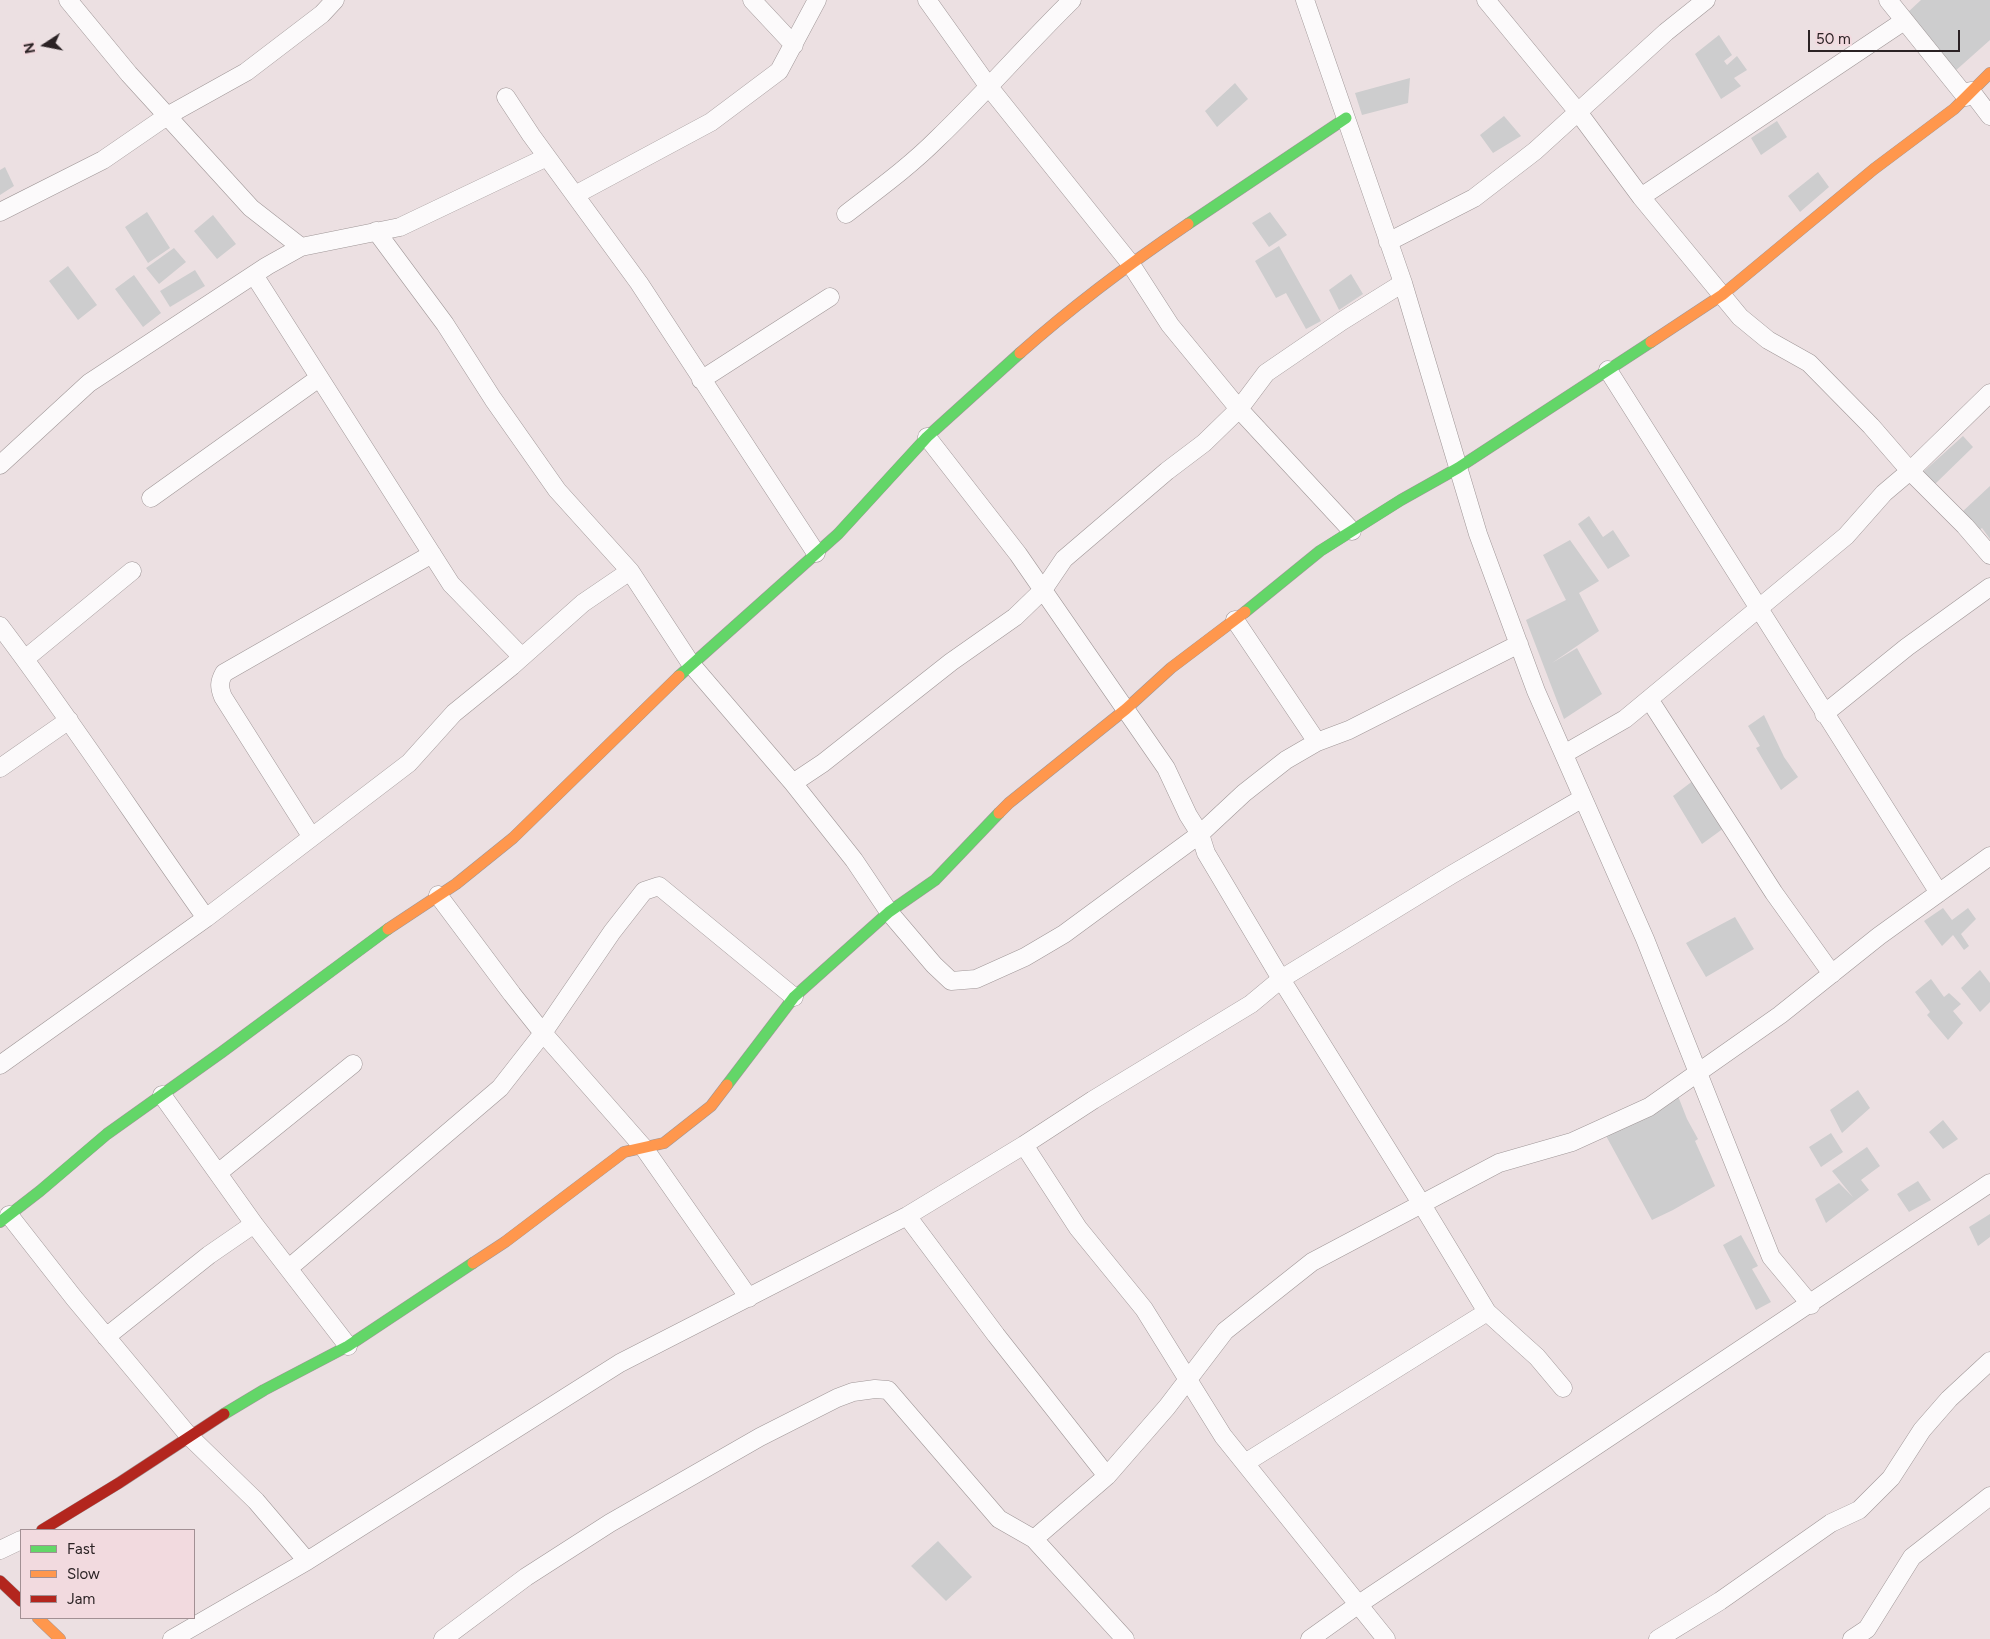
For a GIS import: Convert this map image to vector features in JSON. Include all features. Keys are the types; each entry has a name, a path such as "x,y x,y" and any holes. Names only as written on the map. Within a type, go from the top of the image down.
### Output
{"street":[{"path":"68,0 129,74 251,208 301,247"},
{"path":"0,212 103,160 168,116 246,72 322,14 335,0"},
{"path":"752,0 794,45"},
{"path":"575,195 711,122 779,71 817,0"},
{"path":"927,0 989,87 1130,263 1170,325 1238,409 1352,531"},
{"path":"846,214 896,175 936,140 989,87 1032,39 1072,0"},
{"path":"1305,0 1403,283 1478,534 1536,691 1645,939 1771,1257 1811,1304"},
{"path":"1486,0 1578,112 1640,197 1740,317 1768,340 1810,364 1871,426 1910,471 1965,526 1990,555"},
{"path":"1388,242 1474,198 1535,151 1666,32 1706,0"},
{"path":"1888,0 1968,94 1990,116"},
{"path":"1640,197 1904,21"},
{"path":"44,1529 264,1390 348,1346 505,1242 624,1152 664,1143 711,1106 794,997 821,971 889,912 935,880 1009,803 1126,709 1171,668 1235,620 1320,551 1401,500 1458,468 1722,295 1874,169 1954,109 1990,73"},
{"path":"506,98 639,282 816,554"},
{"path":"307,1561 256,1501 189,1436 4,1218 107,1134 222,1052 312,984 456,884 513,838 691,664 838,534 927,437 1045,331 1130,263 1346,118"},
{"path":"0,465 89,383 254,275 301,247 400,227 547,157"},
{"path":"376,231 445,324 493,400 558,490 630,571 691,664 792,783 854,860 889,912 934,965 951,981 976,979 1025,957 1064,934 1200,834 1244,793 1286,760 1318,742 1348,730 1519,644"},
{"path":"254,275 451,584 522,658"},
{"path":"792,783 824,763 951,662 1015,617 1043,590 1064,559 1167,471 1204,443 1238,409 1266,373 1403,283"},
{"path":"701,380 830,297"},
{"path":"1608,370 1939,893"},
{"path":"151,498 319,378"},
{"path":"1564,754 1625,719 1846,536 1884,493 1910,471 1990,393"},
{"path":"927,437 1018,554 1166,768 1188,815 1200,834 1206,853 1281,979 1422,1203 1487,1312 1537,1357 1563,1388"},
{"path":"311,836 223,697 220,681 224,673 432,554"},
{"path":"25,659 132,571"},
{"path":"0,1065 206,918 408,763 454,714 522,658 583,603 630,571"},
{"path":"1824,714 1907,647 1990,587"},
{"path":"1235,620 1318,742"},
{"path":"0,626 69,720 206,918"},
{"path":"1649,699 1774,893 1832,974"},
{"path":"0,768 69,720"},
{"path":"172,1639 307,1561 620,1363 907,1216 1251,1004 1281,979 1450,875 1583,798"},
{"path":"1034,1539 1107,1476 1166,1407 1225,1331 1312,1262 1499,1163 1572,1142 1649,1107 1780,1015 1879,936 1990,856"},
{"path":"289,1268 500,1088 543,1033 644,891 659,886 794,997"},
{"path":"438,895 543,1033 644,1148 749,1298"},
{"path":"218,1173 353,1064"},
{"path":"162,1095 254,1224 348,1346"},
{"path":"1024,1145 1078,1228 1144,1309 1223,1436 1386,1639"},
{"path":"1310,1639 1359,1604 1990,1183"},
{"path":"907,1216 996,1335 1107,1476"},
{"path":"106,1337 209,1255 254,1224"},
{"path":"1245,1464 1487,1312"},
{"path":"1658,1639 1720,1601 1831,1523 1859,1510 1891,1478 1922,1430 1949,1399 1990,1361"},
{"path":"443,1639 526,1577 610,1523 760,1437 837,1398 860,1391 875,1389 888,1390 999,1519 1034,1539 1125,1639"},
{"path":"1852,1639 1867,1629 1912,1557 1990,1496"},
{"path":"0,1550 20,1540"},
{"path":"0,1581 20,1600"},
{"path":"39,1619 60,1639"}],"building":[{"path":"1921,0 1990,0 1990,40 1954,72 1907,13"},
{"path":"1719,35 1732,55 1724,61 1727,65 1737,56 1747,70 1734,78 1741,86 1721,99 1695,54"},
{"path":"1410,78 1408,103 1362,115 1355,93"},
{"path":"1235,83 1248,99 1217,127 1205,111"},
{"path":"1504,116 1521,136 1493,153 1480,135"},
{"path":"1777,121 1787,137 1761,155 1751,138"},
{"path":"5,167 14,186 0,195 0,170"},
{"path":"1818,172 1829,187 1800,212 1788,196"},
{"path":"147,212 170,248 148,263 125,227"},
{"path":"1270,212 1287,235 1269,247 1252,223"},
{"path":"213,215 236,244 217,259 194,231"},
{"path":"1279,246 1321,321 1306,329 1286,293 1276,298 1255,261"},
{"path":"174,248 186,262 159,284 146,268"},
{"path":"68,266 97,305 78,320 49,281"},
{"path":"195,270 205,286 170,307 160,291"},
{"path":"1351,274 1363,294 1339,310 1329,290"},
{"path":"134,275 161,313 143,327 115,289"},
{"path":"1963,436 1973,447 1934,485 1922,473"},
{"path":"1990,486 1990,539 1982,528 1978,531 1962,512"},
{"path":"1589,516 1603,537 1613,530 1630,556 1608,569 1578,524"},
{"path":"1570,540 1599,581 1579,593 1599,631 1552,663 1577,648 1602,694 1564,719 1526,620 1566,600 1543,555"},
{"path":"1764,715 1784,757 1798,777 1781,790 1756,748 1760,746 1748,726"},
{"path":"1694,780 1724,828 1702,844 1673,796"},
{"path":"1943,908 1952,920 1968,908 1976,919 1961,934 1969,946 1964,950 1953,935 1942,946 1924,921"},
{"path":"1735,917 1754,949 1706,977 1686,943"},
{"path":"1980,970 1990,983 1990,1002 1980,1012 1961,988"},
{"path":"1931,979 1944,997 1949,993 1961,1004 1953,1011 1963,1023 1948,1040 1927,1015 1930,1012 1915,992"},
{"path":"1858,1090 1870,1108 1842,1133 1830,1110"},
{"path":"1678,1096 1687,1119 1698,1139 1695,1141 1715,1186 1652,1220 1605,1134"},
{"path":"1943,1120 1958,1139 1943,1149 1929,1132"},
{"path":"1831,1133 1843,1152 1821,1167 1809,1147"},
{"path":"1867,1147 1880,1166 1861,1180 1869,1190 1826,1223 1815,1199 1839,1183 1853,1197 1832,1171"},
{"path":"1918,1181 1931,1200 1909,1212 1897,1194"},
{"path":"1990,1214 1990,1237 1978,1246 1969,1227"},
{"path":"1741,1235 1758,1266 1752,1269 1771,1302 1756,1310 1723,1245"},
{"path":"938,1541 972,1577 946,1601 911,1566"}],"traffic: fast":[{"path":"1188,224 1346,118"},
{"path":"1245,612 1320,551 1401,500 1458,468 1651,342"},
{"path":"679,676 838,534 927,437 1020,353"},
{"path":"727,1085 794,997 889,912 935,880 999,813"},
{"path":"0,1222 107,1134 222,1052 388,929"},
{"path":"224,1414 264,1390 348,1346 473,1263"}],"traffic: slow":[{"path":"1651,342 1722,295 1874,169 1954,109 1990,73"},
{"path":"1020,353 1102,286 1188,224"},
{"path":"999,813 1126,709 1171,668 1245,612"},
{"path":"388,929 456,884 513,838 679,676"},
{"path":"473,1263 505,1242 624,1152 664,1143 711,1106 727,1085"},
{"path":"39,1619 60,1639"}],"traffic: jam":[{"path":"44,1529 119,1483 224,1414"},
{"path":"0,1581 20,1600"}]}
